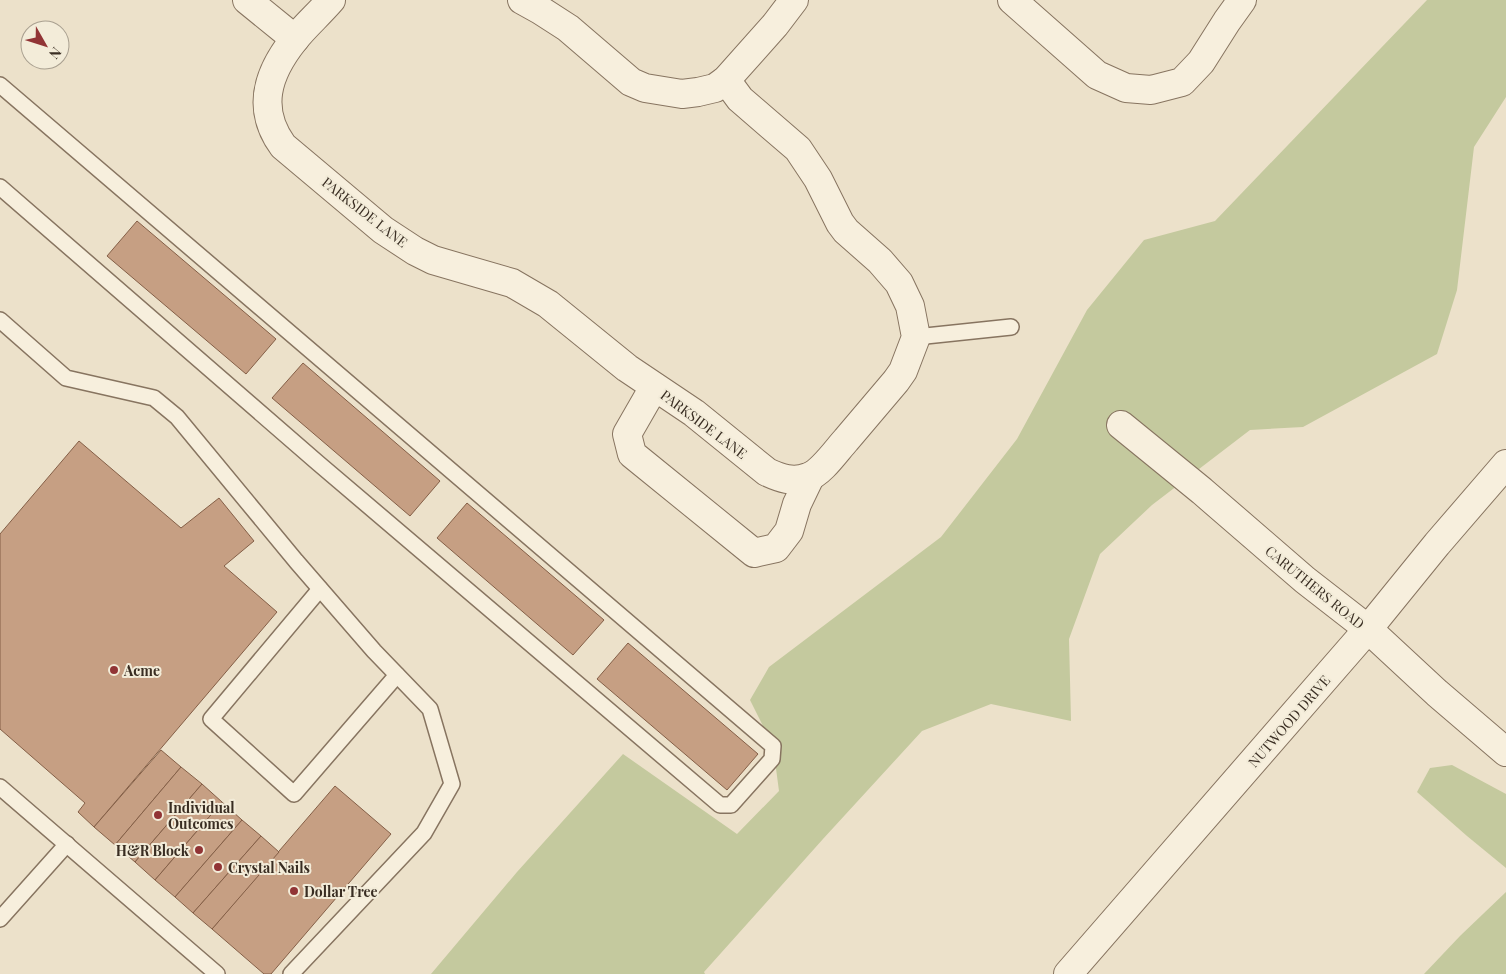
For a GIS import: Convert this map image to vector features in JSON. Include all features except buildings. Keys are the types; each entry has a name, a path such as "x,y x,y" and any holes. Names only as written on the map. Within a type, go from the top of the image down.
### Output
{"street":[{"path":"248,0 295,39"},
{"name":"PARKSIDE LANE","path":"330,0 295,39 275,69 268,94 267,108 274,134 283,146 383,230 415,252 433,260 495,276 528,291 548,304 627,368 694,413 767,472 779,478 791,480 810,477"},
{"path":"522,0 568,28 631,82 645,88 682,94 714,88 726,80 775,25 794,0"},
{"path":"1012,0 1097,75 1126,88 1151,90 1182,82 1201,62 1226,21 1242,0"},
{"path":"654,387 627,434 632,454 754,553 776,548 790,531 797,504 810,477 826,463 904,371 916,337 910,306 899,283 880,261 843,227 818,179 798,149 740,99 726,80"},
{"name":"CARUTHERS ROAD","path":"1121,426 1202,491 1305,580 1368,630 1506,752"},
{"name":"NUTWOOD DRIVE","path":"1068,974 1368,630 1437,544 1506,464"}],"lane":[{"path":"0,85 773,746 772,759 731,805 720,805 318,463 0,187"},
{"path":"0,320 66,378 154,398 178,417 320,589 374,651 430,709 452,784 424,833 291,974"},
{"path":"916,337 1012,327"},
{"path":"320,589 211,719 294,794 397,675"},
{"path":"0,786 217,974"},
{"path":"0,919 67,844"}],"green space":[{"path":"1427,0 1506,0 1506,97 1474,147 1457,290 1437,354 1303,427 1250,430 1152,505 1100,554 1069,639 1071,721 991,704 922,731 704,972 705,974 431,974 517,872 623,754 737,834 779,791 773,746 750,700 769,667 941,537 1017,439 1087,310 1144,240 1215,221"},
{"path":"1452,765 1506,794 1506,868 1417,792 1430,768"},
{"path":"1506,892 1506,974 1424,974 1460,936"}],"place":[{"name":"Acme","path":"114,670"},
{"name":"Individual Outcomes","path":"158,815"},
{"name":"H&R Block","path":"199,850"},
{"name":"Crystal Nails","path":"218,867"},
{"name":"Dollar Tree","path":"294,891"}]}
